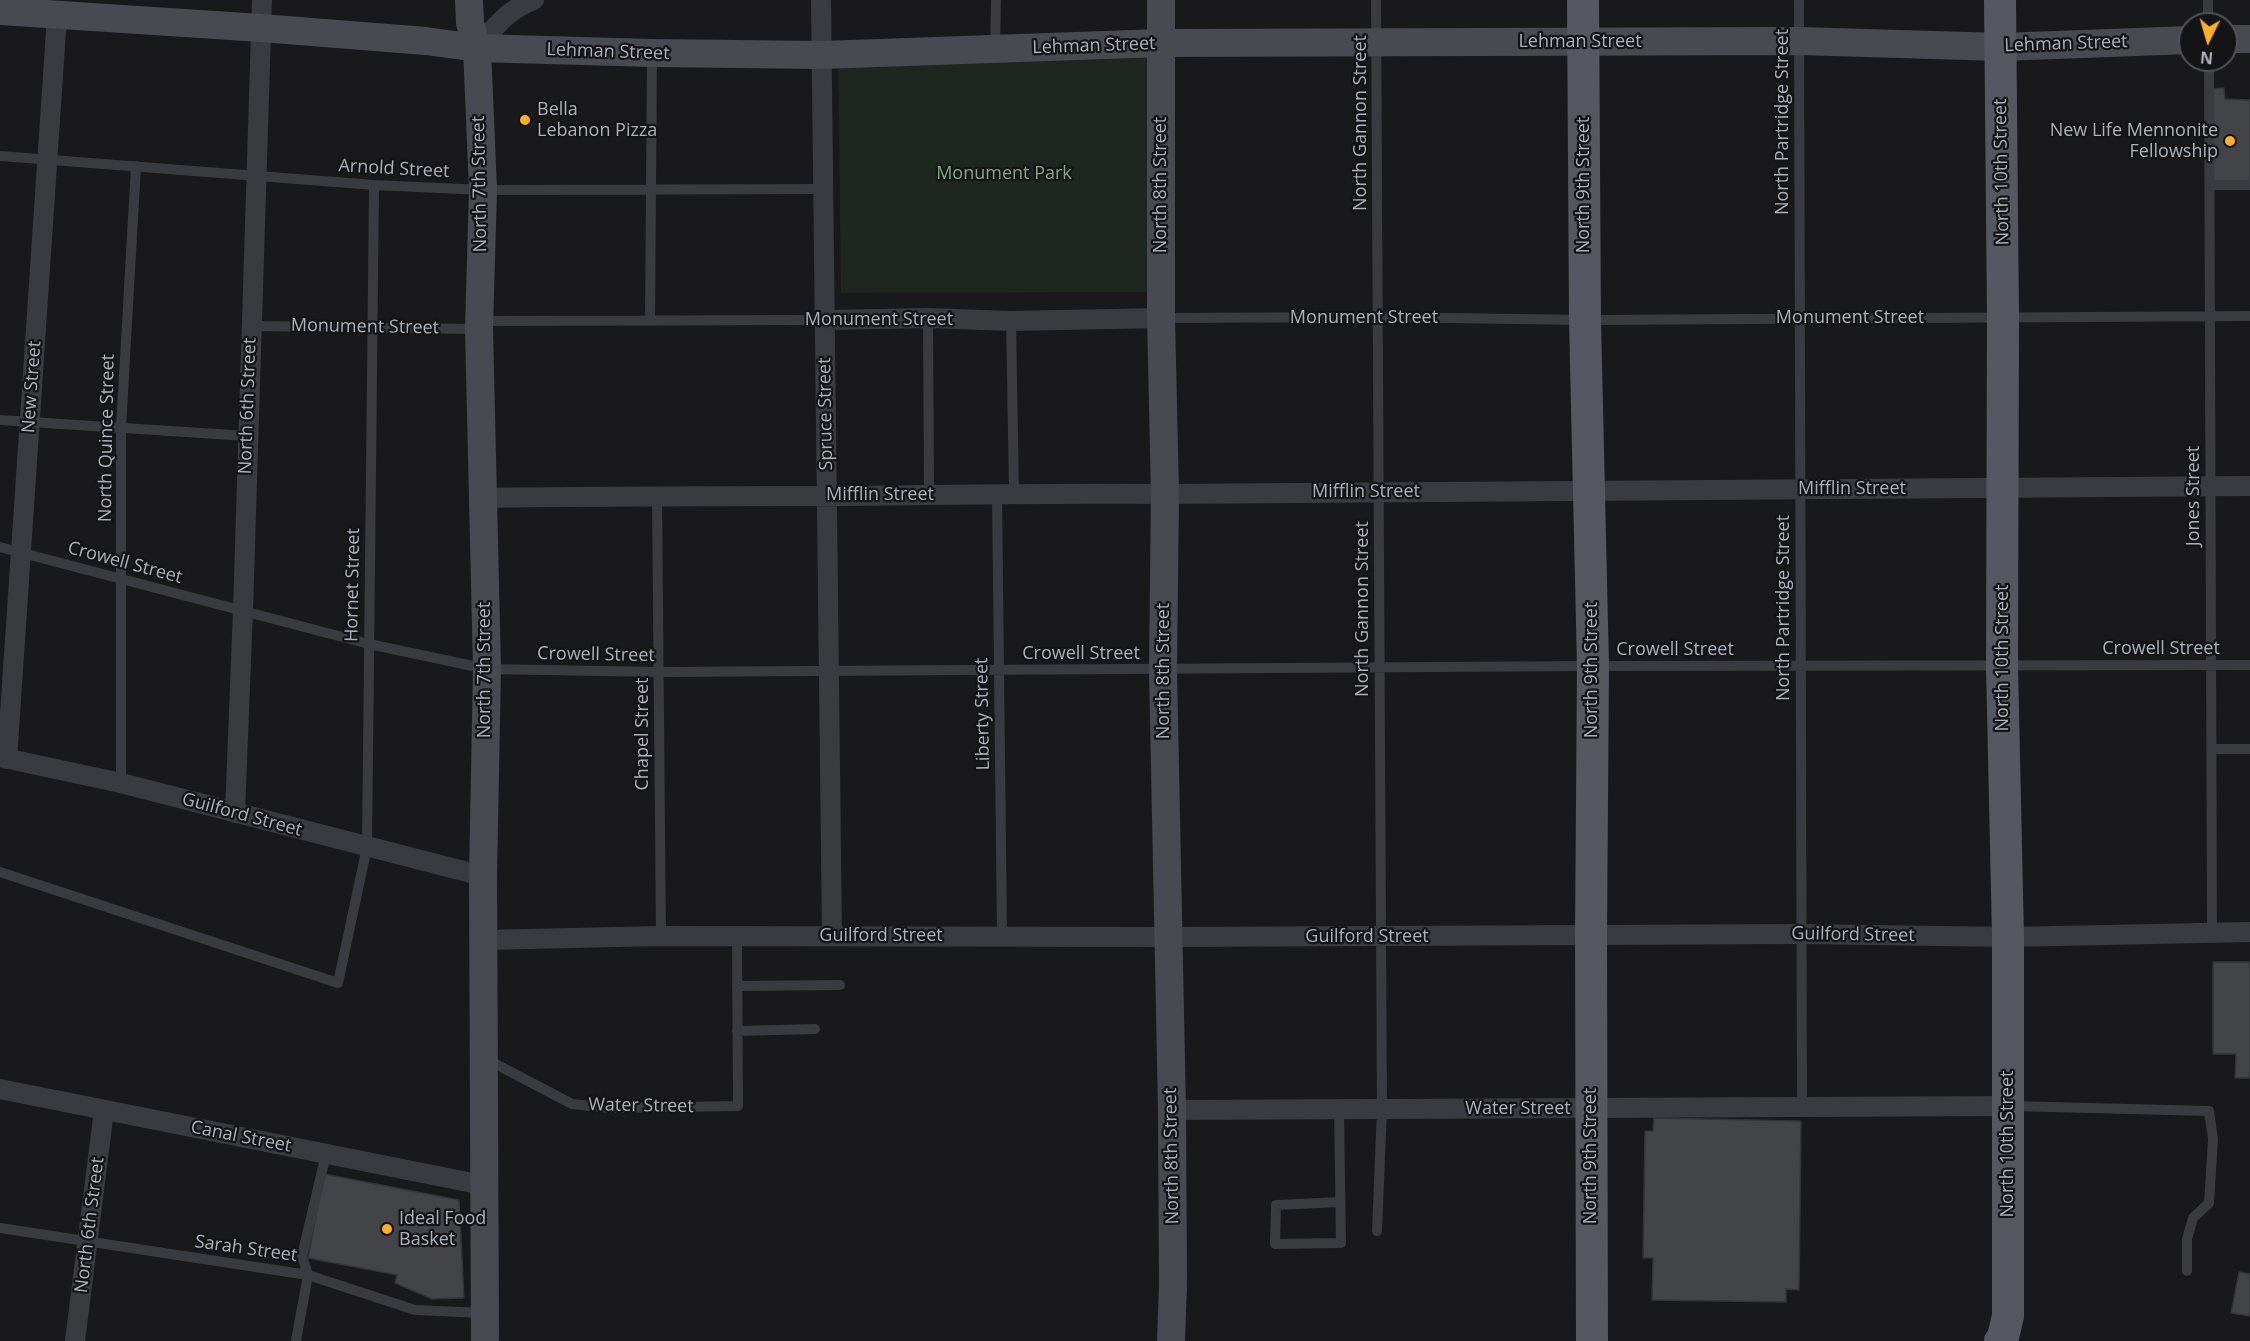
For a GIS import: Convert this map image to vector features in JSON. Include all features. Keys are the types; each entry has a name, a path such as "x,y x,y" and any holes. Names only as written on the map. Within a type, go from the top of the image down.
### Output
{"main road":[{"name":"North 9th Street","path":"1584,0 1585,320 1593,666 1592,1341"},
{"name":"North 10th Street","path":"2000,0 2003,317 2002,666 2008,937 2004,1329"},
{"path":"2004,1329 2027,1341"}],"street":[{"name":"North 7th Street","path":"469,0 470,23 477,48 483,190 479,325 487,669 483,876 485,1341"},
{"path":"477,48 502,19 516,8 534,0"},
{"name":"Spruce Street","path":"821,0 832,936"},
{"name":"North 8th Street","path":"1161,0 1161,318 1165,494 1163,670 1172,1110 1171,1341"},
{"name":"New Street","path":"3,758 21,553 47,159 42,10"},
{"name":"Lehman Street","path":"0,11 261,14 477,48 652,53 822,55 995,51 1161,43 1799,41 2001,47 2178,40"},
{"name":"North 6th Street","path":"235,813 261,14"},
{"name":"Monument Street","path":"825,320 928,318 1011,321 1161,318"},
{"name":"Mifflin Street","path":"482,498 657,495 827,496 2250,486"},
{"name":"Guilford Street","path":"3,758 121,783 483,876"},
{"name":"Guilford Street","path":"484,940 661,936 1002,935 1168,937 1801,934 2008,937 2250,932"},
{"name":"Canal Street","path":"0,1089 483,1185"},
{"name":"Water Street","path":"1172,1110 2007,1106"},
{"name":"North 6th Street","path":"75,1341 104,1110"}],"lane":[{"path":"995,51 996,0"},
{"name":"North Gannon Street","path":"1376,0 1382,936 1382,1109 1377,1231"},
{"name":"North Partridge Street","path":"1799,0 1802,1107"},
{"path":"650,321 652,53"},
{"name":"Jones Street","path":"2209,72 2212,932"},
{"name":"Arnold Street","path":"0,156 374,185 483,190 824,189"},
{"name":"North Quince Street","path":"121,783 121,428 136,166"},
{"name":"Hornet Street","path":"0,872 338,983 367,847 374,185"},
{"path":"2210,185 2250,185"},
{"name":"Monument Street","path":"1161,318 1378,317 1585,320 2250,316"},
{"path":"928,318 929,495"},
{"name":"Monument Street","path":"251,326 374,327 825,320"},
{"name":"Liberty Street","path":"1002,935 999,670 1011,321"},
{"path":"0,420 247,436"},
{"name":"Chapel Street","path":"657,495 661,936"},
{"name":"Crowell Street","path":"0,547 369,644 487,669 659,672 1593,666 2250,665"},
{"path":"2212,750 2250,749"},
{"path":"737,936 737,1031 815,1029"},
{"path":"737,986 840,985"},
{"name":"Water Street","path":"484,1058 572,1104 609,1108 738,1106 737,1031"},
{"path":"2007,1106 2209,1111 2213,1139 2209,1203 2193,1218 2187,1239 2187,1271"},
{"path":"1339,1109 1341,1243 1275,1244 1276,1205 1340,1202"},
{"path":"296,1341 308,1275 302,1256 326,1154"},
{"name":"Sarah Street","path":"0,1228 308,1275 415,1310 484,1312"}],"green space":[{"name":"Monument Park","path":"1152,52 1153,292 841,293 838,58"}],"building":[{"name":"New Life Mennonite Fellowship","path":"2224,88 2225,99 2250,100 2250,181 2211,182 2210,89"},
{"path":"2213,962 2250,962 2250,1078 2235,1078 2236,1054 2213,1054"},
{"path":"1654,1118 1801,1121 1799,1290 1786,1289 1786,1302 1652,1300 1653,1258 1643,1258 1645,1131 1653,1131"},
{"name":"Ideal Food Basket","path":"324,1174 459,1200 464,1298 432,1299 395,1283 397,1275 308,1258"},
{"path":"2239,1272 2250,1274 2250,1316 2231,1313"}],"place":[{"name":"Bella Lebanon Pizza","path":"525,120"},
{"name":"New Life Mennonite Fellowship","path":"2230,141"},
{"name":"Ideal Food Basket","path":"387,1229"}]}
